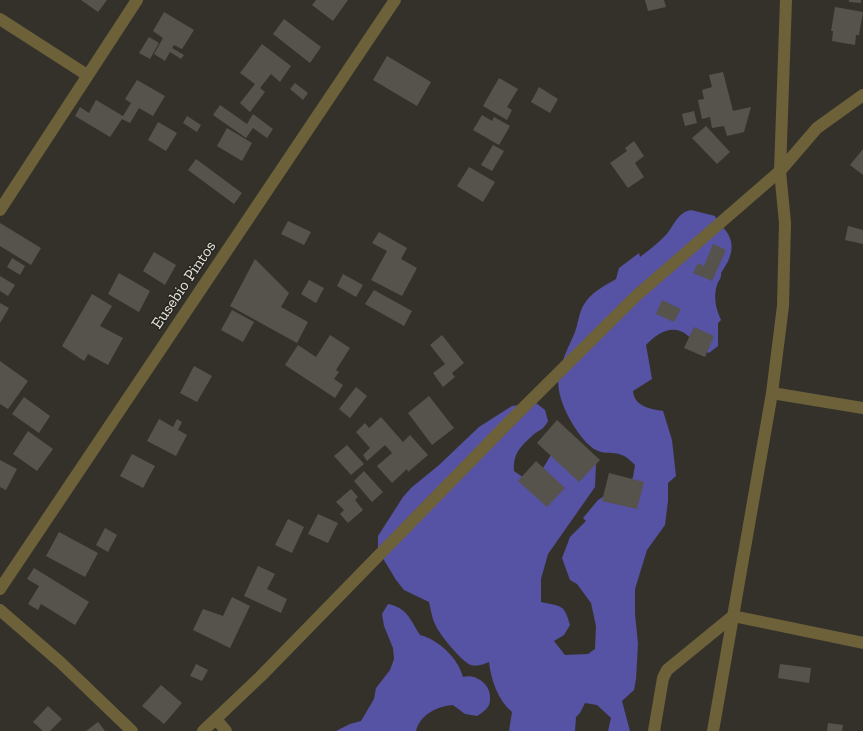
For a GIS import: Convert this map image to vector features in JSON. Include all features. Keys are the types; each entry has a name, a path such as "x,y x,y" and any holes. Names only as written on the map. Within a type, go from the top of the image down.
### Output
{"street":[{"path":"0,210 137,0"},
{"name":"Eusebio Pintos","path":"0,589 396,0"},
{"path":"713,731 772,393 783,306 785,223 780,171 786,0"},
{"path":"0,19 87,75"},
{"path":"203,731 261,676 509,422 636,296 780,171 817,128 863,95"},
{"path":"772,393 863,408"},
{"path":"0,610 60,662 132,731"},
{"path":"732,616 863,643"},
{"path":"654,731 663,678 667,670 732,616"},
{"path":"216,719 226,731"}],"shaded area":[{"path":"691,210 715,216 726,231 732,247 727,263 721,273 715,294 721,320 718,323 718,346 709,353 701,349 682,332 676,330 665,331 646,345 652,379 633,391 636,400 644,406 663,411 672,440 676,476 668,483 668,501 665,525 647,550 635,589 635,614 638,644 636,679 634,690 622,701 630,731 608,731 611,718 597,705 585,703 580,713 576,717 575,731 509,731 512,712 499,696 491,676 489,662 473,666 462,659 452,648 438,630 429,602 404,590 396,580 378,550 378,536 403,497 411,488 439,465 479,427 512,406 536,403 545,410 548,421 542,429 534,434 518,451 514,471 524,478 543,468 551,455 596,463 595,487 548,554 541,579 541,602 561,607 566,613 570,625 564,635 554,641 565,655 588,654 595,649 596,626 591,603 577,584 570,580 562,558 570,537 586,521 583,518 598,500 607,494 628,487 633,477 635,465 621,455 594,449 583,439 566,413 562,403 558,383 560,369 575,332 580,312 589,297 616,279 619,268 639,253 640,257 649,250 665,236 682,214"},
{"path":"388,604 404,611 420,635 427,637 441,645 457,663 463,677 473,677 482,681 486,685 490,695 490,703 486,710 477,716 465,714 453,705 441,707 425,716 418,725 416,731 336,731 350,724 361,721 374,699 376,688 390,670 394,659 393,648 384,626 382,614"}],"building":[{"path":"81,0 107,0 98,12"},
{"path":"316,0 348,0 333,21 312,5"},
{"path":"645,0 664,0 666,7 648,11"},
{"path":"849,0 861,0 861,3 849,2"},
{"path":"835,7 863,12 859,35 856,35 855,45 832,41 833,31 831,31"},
{"path":"164,12 194,30 182,49 174,45 172,48 184,55 181,59 170,52 165,61 154,54 163,38 153,31"},
{"path":"284,19 321,47 310,63 273,34"},
{"path":"149,37 159,43 150,59 139,53"},
{"path":"262,44 291,66 280,82 271,74 260,88 265,92 250,112 240,103 255,84 240,73"},
{"path":"387,56 431,82 417,106 373,80"},
{"path":"723,72 733,111 751,107 744,132 727,136 724,126 712,128 710,117 702,119 698,100 704,99 702,90 712,87 709,75"},
{"path":"499,78 518,89 507,107 512,110 507,120 483,106"},
{"path":"137,80 165,96 153,116 139,108 130,123 122,119 110,137 75,116 80,107 89,113 96,100 123,116 131,103 125,99"},
{"path":"295,83 308,93 303,100 290,89"},
{"path":"539,87 558,99 550,113 531,102"},
{"path":"220,105 247,124 253,114 273,129 267,138 253,128 246,138 213,115"},
{"path":"694,111 697,123 685,126 682,114"},
{"path":"482,115 492,121 494,117 510,126 499,145 473,130"},
{"path":"187,116 201,125 197,132 183,123"},
{"path":"158,122 177,133 166,151 148,140"},
{"path":"706,126 730,152 717,164 692,138"},
{"path":"227,128 252,143 242,161 217,146"},
{"path":"634,141 644,156 635,163 644,177 628,188 610,163 627,151 625,148"},
{"path":"493,145 504,151 492,171 481,165"},
{"path":"863,149 863,175 850,165"},
{"path":"196,159 242,193 234,204 188,170"},
{"path":"469,167 495,182 483,202 457,186"},
{"path":"288,221 311,232 304,245 281,234"},
{"path":"0,223 41,248 31,265 0,246"},
{"path":"848,226 863,230 863,244 845,240"},
{"path":"379,232 407,248 401,259 417,268 402,296 371,280 387,251 372,243"},
{"path":"713,244 726,250 712,281 693,273 698,263 704,266"},
{"path":"154,252 176,265 165,285 143,271"},
{"path":"12,258 25,266 20,275 7,267"},
{"path":"255,259 289,293 281,307 308,322 297,343 230,306"},
{"path":"119,273 150,291 139,312 108,294"},
{"path":"343,274 363,285 356,297 337,286"},
{"path":"0,276 15,285 8,296 0,291"},
{"path":"309,280 324,288 316,303 301,294"},
{"path":"374,290 412,311 404,326 365,304"},
{"path":"92,294 112,306 100,326 123,338 108,365 88,354 84,361 62,346"},
{"path":"662,300 681,309 674,322 656,314"},
{"path":"0,303 9,308 0,323"},
{"path":"232,310 254,322 243,342 221,330"},
{"path":"694,327 714,336 705,357 684,348"},
{"path":"330,335 350,348 336,370 339,372 334,379 343,385 335,398 285,365 298,345 316,357"},
{"path":"442,335 464,363 452,373 455,377 443,387 433,373 445,364 430,345"},
{"path":"0,361 28,381 8,409 0,404"},
{"path":"194,366 212,376 197,402 180,393"},
{"path":"356,387 367,396 350,418 339,409"},
{"path":"429,396 454,428 432,445 408,413"},
{"path":"24,397 50,416 39,433 12,414"},
{"path":"381,417 403,442 410,435 428,455 408,472 407,469 392,483 377,466 392,453 385,445 367,461 363,455 370,448 356,432 365,423 369,428"},
{"path":"159,419 173,427 177,419 182,422 178,430 187,435 176,456 147,441"},
{"path":"557,420 600,460 579,482 537,443"},
{"path":"28,431 53,449 37,471 13,454"},
{"path":"347,445 364,464 351,475 334,456"},
{"path":"132,454 155,466 143,488 120,476"},
{"path":"0,460 17,469 6,490 0,487"},
{"path":"536,461 565,488 547,507 518,481"},
{"path":"364,471 383,492 372,502 354,481"},
{"path":"609,473 644,482 637,509 602,501"},
{"path":"351,489 358,497 355,500 363,510 348,523 340,514 344,510 336,502"},
{"path":"318,514 338,523 328,543 308,534"},
{"path":"288,519 304,527 292,553 275,545"},
{"path":"105,528 117,535 108,552 96,545"},
{"path":"59,532 98,553 85,577 46,556"},
{"path":"258,566 275,574 267,589 287,599 281,613 244,596"},
{"path":"34,568 89,602 75,625 41,604 38,610 28,604 39,586 27,579"},
{"path":"232,597 250,606 230,648 193,630 203,609 223,616"},
{"path":"196,664 208,670 202,681 190,676"},
{"path":"780,664 811,668 809,683 778,678"},
{"path":"161,685 182,703 164,724 142,706"},
{"path":"48,706 62,719 50,731 43,731 33,722"},
{"path":"98,722 105,731 86,731"},
{"path":"828,723 843,725 842,731 827,731"}]}
